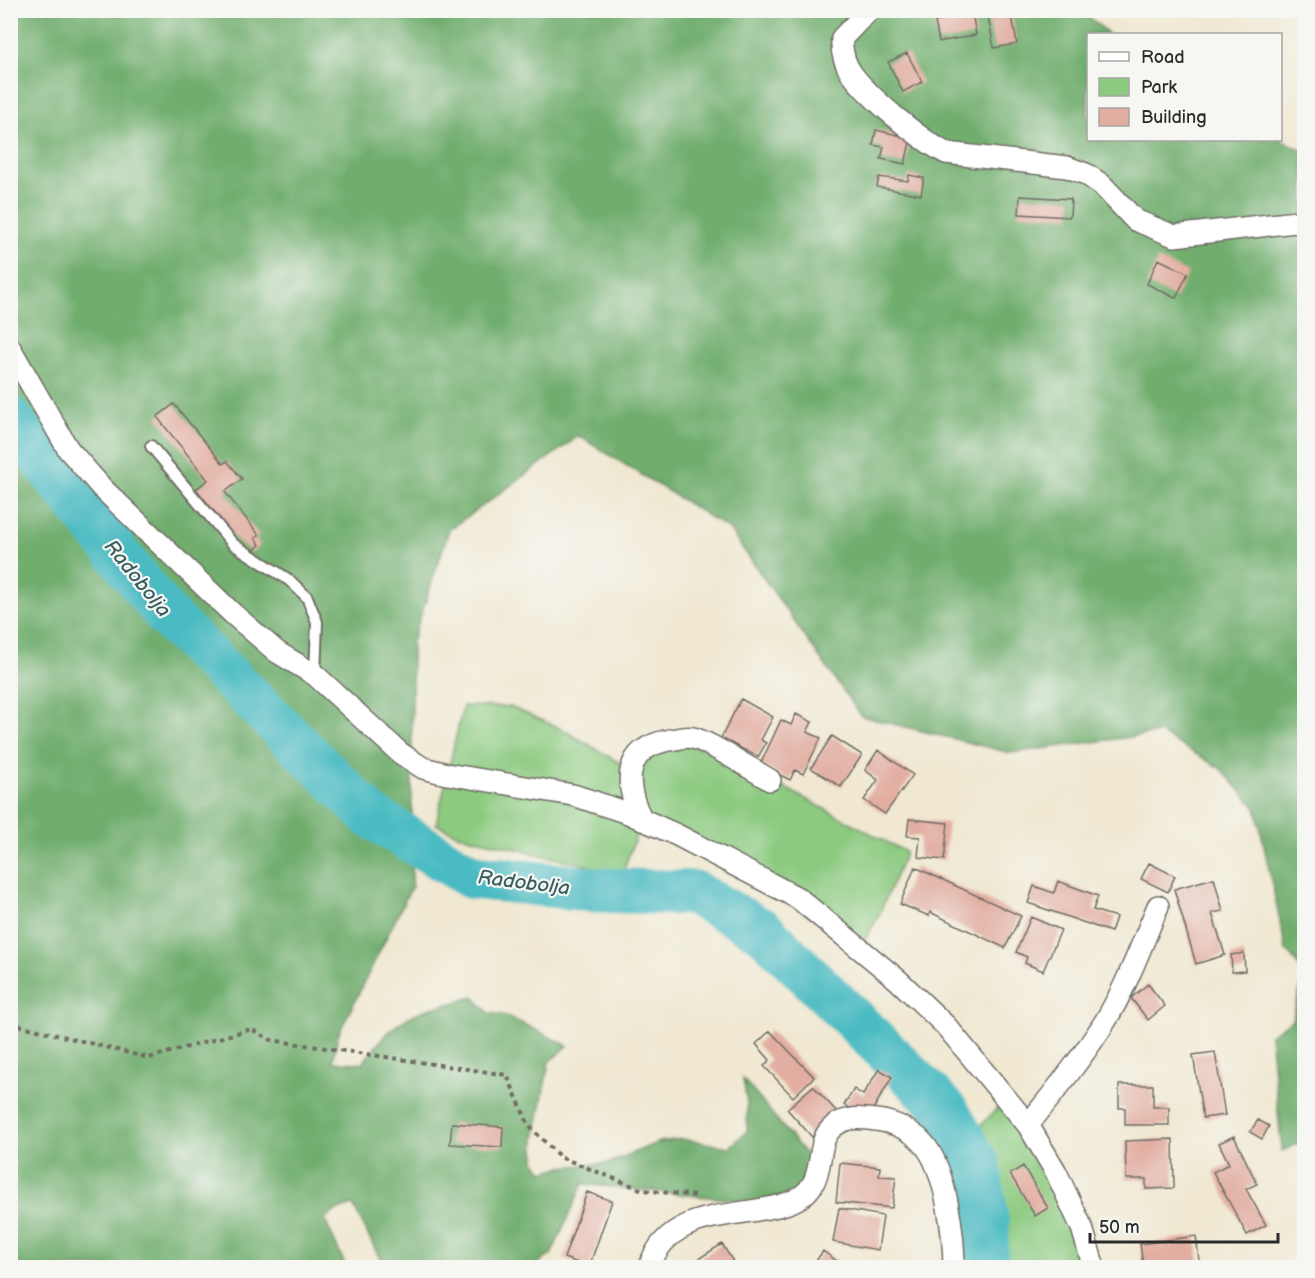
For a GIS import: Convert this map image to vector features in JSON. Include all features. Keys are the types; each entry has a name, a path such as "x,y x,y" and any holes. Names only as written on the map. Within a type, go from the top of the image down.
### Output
{"street":[{"path":"869,10 842,38 844,60 852,74 907,126 928,143 946,153 1067,167 1086,174 1102,185 1135,220 1174,236 1305,221"},
{"path":"10,348 68,449 102,488 233,614 278,652 315,675 400,753 423,768 573,795 677,835 798,898 898,980 945,1026 1028,1125 1056,1172 1082,1228 1094,1268"},
{"path":"642,820 632,799 630,769 640,755 657,742 693,738 770,780"},
{"path":"1028,1125 1064,1080 1106,1019 1132,968 1158,906"},
{"path":"649,1268 660,1244 679,1228 705,1218 786,1204 801,1197 814,1184 820,1171 824,1143 831,1128 842,1121 857,1118 887,1121 904,1128 927,1148 938,1172 948,1211 954,1268"}],"lane":[{"path":"151,446 233,544 289,580 307,597 317,622 315,675"}],"path":[{"path":"10,1023 149,1058 251,1029 271,1040 507,1075 529,1126 560,1157 643,1190 700,1196"}],"green space":[{"path":"10,11 1082,11 1108,33 1087,33 1087,141 1282,140 1304,151 1304,972 1286,950 1256,808 1220,768 1160,733 1011,753 861,716 729,529 579,436 449,530 412,642 412,886 338,1035 333,1062 363,1063 391,1030 408,1018 428,1009 473,996 489,1013 507,1016 568,1046 549,1062 535,1139 535,1160 543,1172 560,1167 609,1163 659,1142 682,1139 730,1147 747,1131 747,1103 743,1079 820,1171 814,1184 733,1213 736,1200 583,1184 551,1255 536,1265 538,1267 441,1268 422,1264 413,1267 384,1267 353,1205 335,1211 325,1220 346,1267 11,1267"},
{"path":"463,706 511,707 562,729 630,769 680,738 770,780 906,852 877,919 860,948 844,935 642,820 622,874 459,835 436,824"},
{"path":"1304,975 1304,1141 1282,1151 1270,1035 1292,1020"},
{"path":"1007,1098 1094,1267 998,1267 997,1216 992,1180 981,1148 972,1135"}],"building":[{"path":"939,10 958,10 959,15 972,12 976,35 939,42 935,22 940,21"},
{"path":"1011,10 1017,44 994,48 987,11"},
{"path":"907,53 922,82 903,92 888,62"},
{"path":"876,130 911,138 905,164 881,159 884,147 873,145"},
{"path":"909,175 924,178 921,195 877,187 879,177 908,181"},
{"path":"1020,196 1071,199 1070,217 1019,214"},
{"path":"1158,259 1188,273 1176,298 1147,284"},
{"path":"174,404 223,464 227,461 242,479 225,492 259,535 255,538 260,545 251,553 244,545 242,546 196,489 208,480 157,417"},
{"path":"741,699 773,717 761,740 766,743 758,757 721,738"},
{"path":"796,714 812,722 807,732 821,738 803,774 795,770 790,780 760,765 781,720 791,725"},
{"path":"832,736 862,755 841,787 811,768"},
{"path":"878,750 913,775 885,814 864,800 878,780 865,770"},
{"path":"909,819 948,823 944,860 918,857 920,837 907,836"},
{"path":"1149,863 1175,876 1168,892 1141,879"},
{"path":"915,867 1021,916 1005,948 930,912 929,916 900,904"},
{"path":"1214,878 1223,911 1212,913 1225,955 1196,964 1174,889"},
{"path":"1058,881 1098,896 1093,910 1116,917 1111,932 1028,903 1034,886 1054,893"},
{"path":"1031,917 1061,930 1043,971 1025,963 1027,957 1016,952"},
{"path":"1244,953 1245,971 1232,972 1231,955"},
{"path":"1148,984 1165,1006 1148,1020 1131,998"},
{"path":"770,1031 814,1077 793,1097 764,1066 770,1060 756,1044"},
{"path":"1215,1052 1225,1115 1203,1118 1193,1055"},
{"path":"879,1069 892,1077 868,1118 844,1105 854,1089 863,1095"},
{"path":"1119,1085 1153,1085 1153,1107 1169,1107 1169,1125 1125,1125 1125,1108 1119,1108"},
{"path":"813,1086 838,1113 812,1137 787,1109"},
{"path":"1258,1120 1269,1126 1262,1139 1250,1132"},
{"path":"452,1123 503,1127 502,1147 450,1144"},
{"path":"1234,1136 1257,1184 1246,1189 1266,1225 1247,1235 1213,1172 1229,1164 1219,1143"},
{"path":"1173,1139 1174,1188 1146,1189 1146,1179 1126,1179 1125,1141"},
{"path":"840,1163 880,1167 879,1176 896,1177 892,1208 836,1202"},
{"path":"1023,1166 1048,1208 1035,1216 1010,1174"},
{"path":"587,1192 612,1201 589,1267 564,1258"},
{"path":"839,1208 883,1216 878,1250 833,1242"},
{"path":"1196,1236 1200,1268 1143,1265 1140,1244"},
{"path":"722,1244 737,1268 693,1268 690,1264"},
{"path":"823,1251 838,1262 834,1268 811,1268"}],"waterway":[{"name":"Radobolja","path":"10,419 166,615 371,816 472,877 598,890 694,893 763,931 946,1110 978,1165 987,1224 985,1268"}]}
